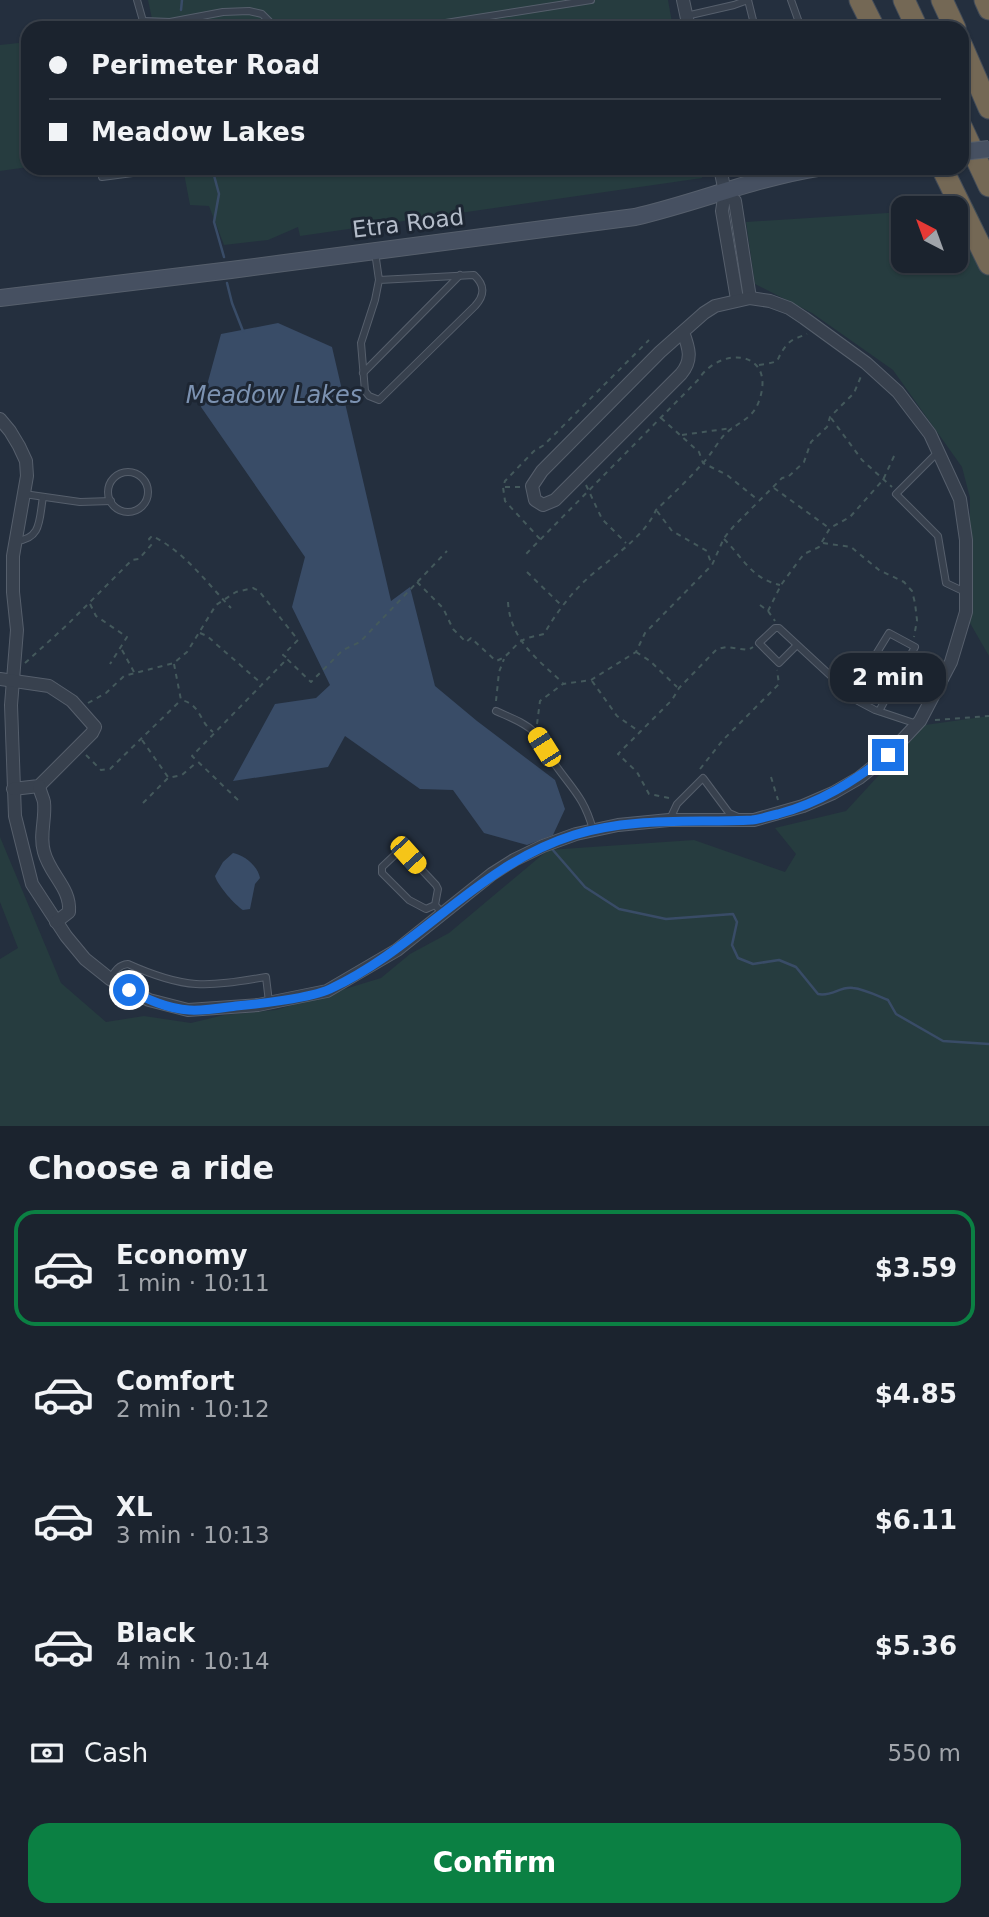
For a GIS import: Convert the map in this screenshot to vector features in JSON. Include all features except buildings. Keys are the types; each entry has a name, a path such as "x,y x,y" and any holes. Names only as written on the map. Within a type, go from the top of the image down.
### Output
{"highway":[{"path":"860,0 870,21"},
{"path":"904,0 914,21"},
{"path":"942,0 951,21"},
{"path":"985,0 989,9"},
{"path":"969,62 989,108"},
{"path":"969,143 989,186"},
{"path":"946,175 989,264"}],"main road":[{"path":"969,151 989,149"},
{"name":"Etra Road","path":"0,298 635,217 781,175"}],"street":[{"path":"683,0 688,21"},
{"path":"721,175 725,192 722,211 743,299"},
{"path":"0,419 10,430 26,461 27,476 13,556 17,630 14,664 6,680 11,705 15,816 32,884 56,922 85,959 110,979 149,1000 188,1010 269,1002 327,990 397,950 439,910 492,874 543,846 618,825 669,820 754,820 782,813 833,793 859,778 888,755 918,722 951,662 961,633 967,593 966,540 960,499 930,434 898,392 866,363 789,308 770,301 743,299 715,306 683,332 542,471 532,486 535,499 543,505 555,500 689,365 689,346 683,332"},
{"path":"6,680 49,686 60,692 95,727 39,786 13,789"},
{"path":"39,786 44,804 41,835 44,853 50,868 71,898 69,912 56,922"}],"lane":[{"path":"137,0 144,21"},
{"path":"458,21 591,0"},
{"path":"691,21 748,0 753,21"},
{"path":"791,0 798,21"},
{"path":"175,21 249,10 262,14 269,21"},
{"path":"102,177 117,175"},
{"path":"375,250 379,280 361,343 365,391 379,400 481,300 481,281 474,275 379,280"},
{"path":"363,373 460,275"},
{"path":"939,451 896,494 937,536 946,583 967,593"},
{"path":"123,473 136,474 146,483 146,501 131,512 119,509 111,500 109,487 117,476 123,473"},
{"path":"24,494 95,503 111,500"},
{"path":"16,541 28,540 35,534 43,497"},
{"path":"797,645 779,663 759,643 775,628 779,628 851,695 879,711 918,722"},
{"path":"851,695 890,633 915,647 879,711"},
{"path":"496,711 536,734 581,797 588,810 593,830"},
{"path":"669,820 677,804 703,778 729,813 743,820"},
{"path":"404,851 436,885 439,910 426,909 409,900 382,873 382,867 391,857 404,851"},
{"path":"110,979 122,964 183,984 220,985 266,977 269,1002"}],"path":[{"path":"757,365 780,359 785,346 809,332 814,325"},
{"path":"496,711 499,672 504,658 521,640 544,634 561,605 652,519 656,510 703,463 724,435 750,418 760,399 764,382 757,365 750,359 731,357 704,371 524,556"},
{"path":"536,734 540,701 564,684 591,680 636,652 645,633 712,565 724,538 782,478 788,477 804,462 811,442 827,427 830,417 854,393 866,363"},
{"path":"830,417 862,460 898,492"},
{"path":"661,418 699,452 703,463 727,475 759,501"},
{"path":"681,435 733,428"},
{"path":"768,611 781,585 804,554 822,543 830,528 850,517 883,480 895,454"},
{"path":"580,475 590,490 602,519 627,544"},
{"path":"503,487 532,486"},
{"path":"773,487 830,528"},
{"path":"656,510 673,531 707,551 712,565"},
{"path":"14,664 27,662 132,560 139,559 152,544 149,539 152,536 166,543 181,556 231,608"},
{"path":"724,538 745,560 752,573 768,582 781,585"},
{"path":"822,543 851,547 879,570 904,582 912,591 918,620 911,645"},
{"path":"78,709 106,693 124,676 174,663 187,652 223,599 253,588 259,591 298,640 283,655 311,682 343,650 360,642 447,551"},
{"path":"527,572 561,605"},
{"path":"417,582 443,608 453,629 466,642 471,638 496,661 504,658"},
{"path":"508,602 510,623 521,640 564,684"},
{"path":"89,603 96,616 127,637 110,664"},
{"path":"760,605 768,611 779,628"},
{"path":"199,633 262,684"},
{"path":"672,799 649,794 637,772 618,754 672,700 678,688 717,649 727,647 748,650 759,643"},
{"path":"121,648 135,673"},
{"path":"636,652 650,661 678,688"},
{"path":"238,800 192,757 287,659"},
{"path":"174,663 181,700"},
{"path":"699,771 723,740 779,684 776,673 779,663"},
{"path":"591,680 617,716 640,732"},
{"path":"181,700 190,702 198,709 208,729 215,733"},
{"path":"78,747 101,770 110,769 181,700"},
{"path":"918,722 989,716"},
{"path":"142,740 168,778"},
{"path":"143,803 168,778 181,775 198,762"},
{"path":"771,777 782,813"}],"green space":[{"path":"148,0 668,0 672,21 152,21"},
{"path":"21,43 21,168 0,171 0,45"},
{"path":"184,175 702,175 702,178 300,236 298,227 268,240 224,245 209,206 190,205"},
{"path":"973,204 989,239 989,656 970,623 970,498 962,467 893,370 812,313 755,284 746,222 891,213 891,273 968,273 968,205"},
{"path":"989,716 989,1126 0,1126 0,959 18,948 0,902 0,837 61,983 106,1022 144,1016 191,1023 224,1015 276,1010 381,978 410,954 449,933 548,850 694,840 785,872 796,854 775,828 846,811 925,725"}],"water":[{"name":"Meadow Lakes","path":"278,323 332,347 391,601 410,587 435,686 555,780 565,809 553,835 527,845 484,833 453,790 420,789 345,736 328,767 233,781 275,704 316,698 330,685 292,607 305,557 201,407 221,334"},
{"path":"233,853 250,862 259,874 250,909 243,910 236,904 215,876 223,862"}],"waterway":[{"path":"181,10 182,0"},
{"path":"214,175 219,194 214,222 224,257"},
{"path":"227,283 243,331"},
{"path":"552,849 585,887 619,909 666,919 733,914 737,922 732,945 738,958 753,964 779,960 796,967 818,994 848,988 862,990 888,1000 896,1014 943,1041 989,1044"}],"route":[{"path":"129,990 149,1000 188,1010 258,1004 327,990 397,950 492,874 543,846 576,834 618,825 669,820 754,820 782,813 833,793 859,778 888,755"}]}
